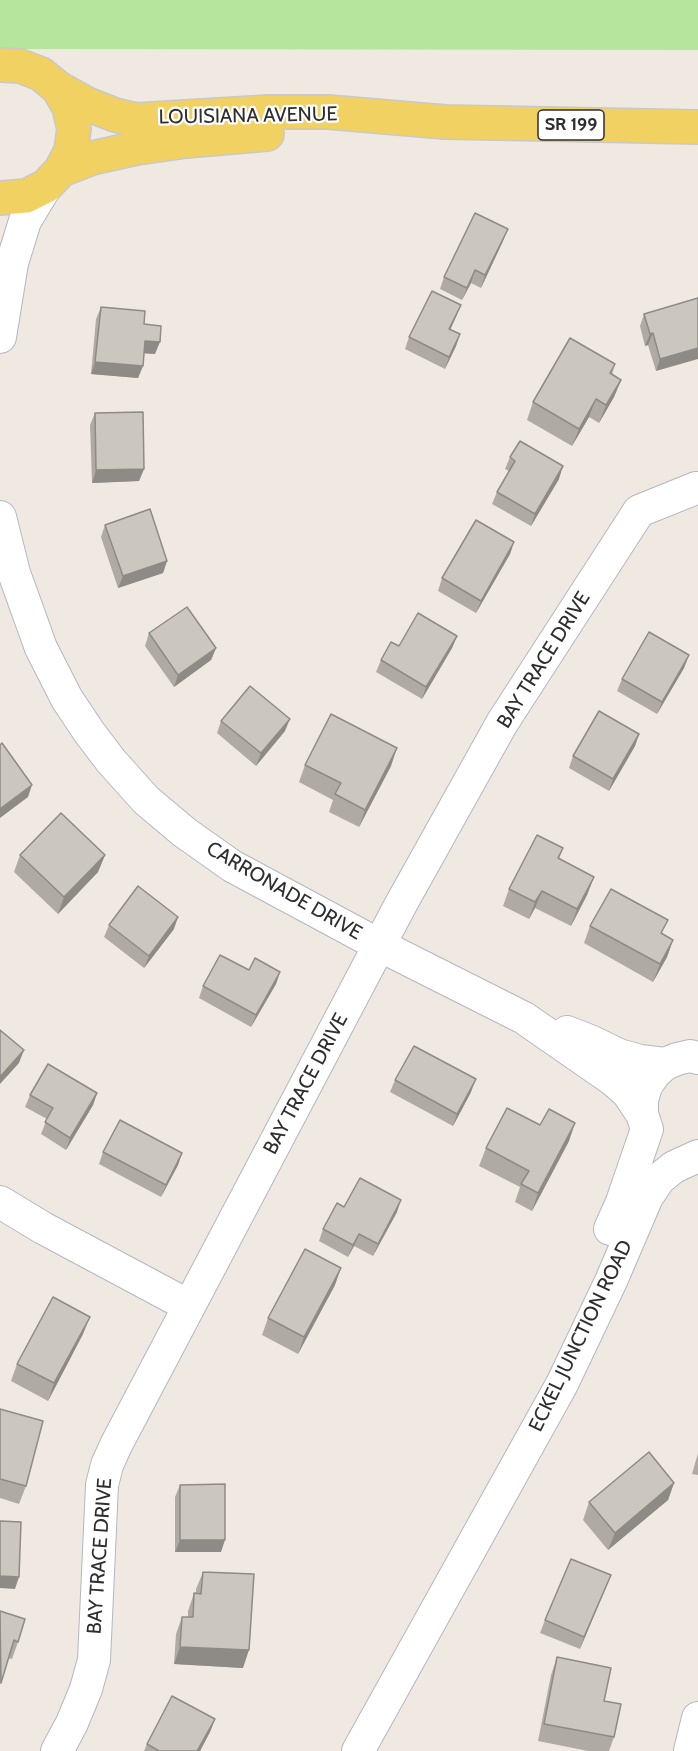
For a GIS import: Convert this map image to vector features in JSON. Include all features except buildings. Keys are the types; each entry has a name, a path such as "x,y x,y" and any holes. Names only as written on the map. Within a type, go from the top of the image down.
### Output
{"main road":[{"name":"LOUISIANA AVENUE","path":"0,65 20,66 41,74 58,88 87,104 114,115 136,120 268,112 328,112 445,122 698,127"},
{"name":"LOUISIANA AVENUE","path":"54,178 71,151 74,129 69,107 58,88"},
{"name":"LOUISIANA AVENUE","path":"0,198 26,196 92,158 137,148 267,134 321,133 445,122"}],"street":[{"path":"0,337 12,263 25,221 54,178"},
{"name":"BAY TRACE DRIVE","path":"57,1751 86,1689 94,1660 102,1485 107,1465 379,945 502,723 639,511 696,489"},
{"name":"CARRONADE DRIVE","path":"0,517 14,573 41,648 67,699 89,732 146,800 184,832 232,866 379,945 524,1018 640,1061 688,1058"},
{"name":"CARRONADE DRIVE","path":"524,1018 612,1078 628,1093 644,1122"},
{"name":"ECKEL JUNCTION ROAD","path":"479,1533 496,1484 537,1398 622,1202 644,1122 642,1100 646,1086 654,1074 688,1058"},
{"name":"ECKEL JUNCTION ROAD","path":"644,1122 656,1142 669,1150 684,1155 698,1155"},
{"name":"ECKEL JUNCTION ROAD","path":"358,1751 562,1384 611,1281 647,1197 658,1179 674,1167 698,1155"},
{"path":"0,1202 42,1228 189,1306"},
{"path":"690,1751 698,1718"}],"green space":[{"path":"0,0 698,0 698,50 0,49"}]}
